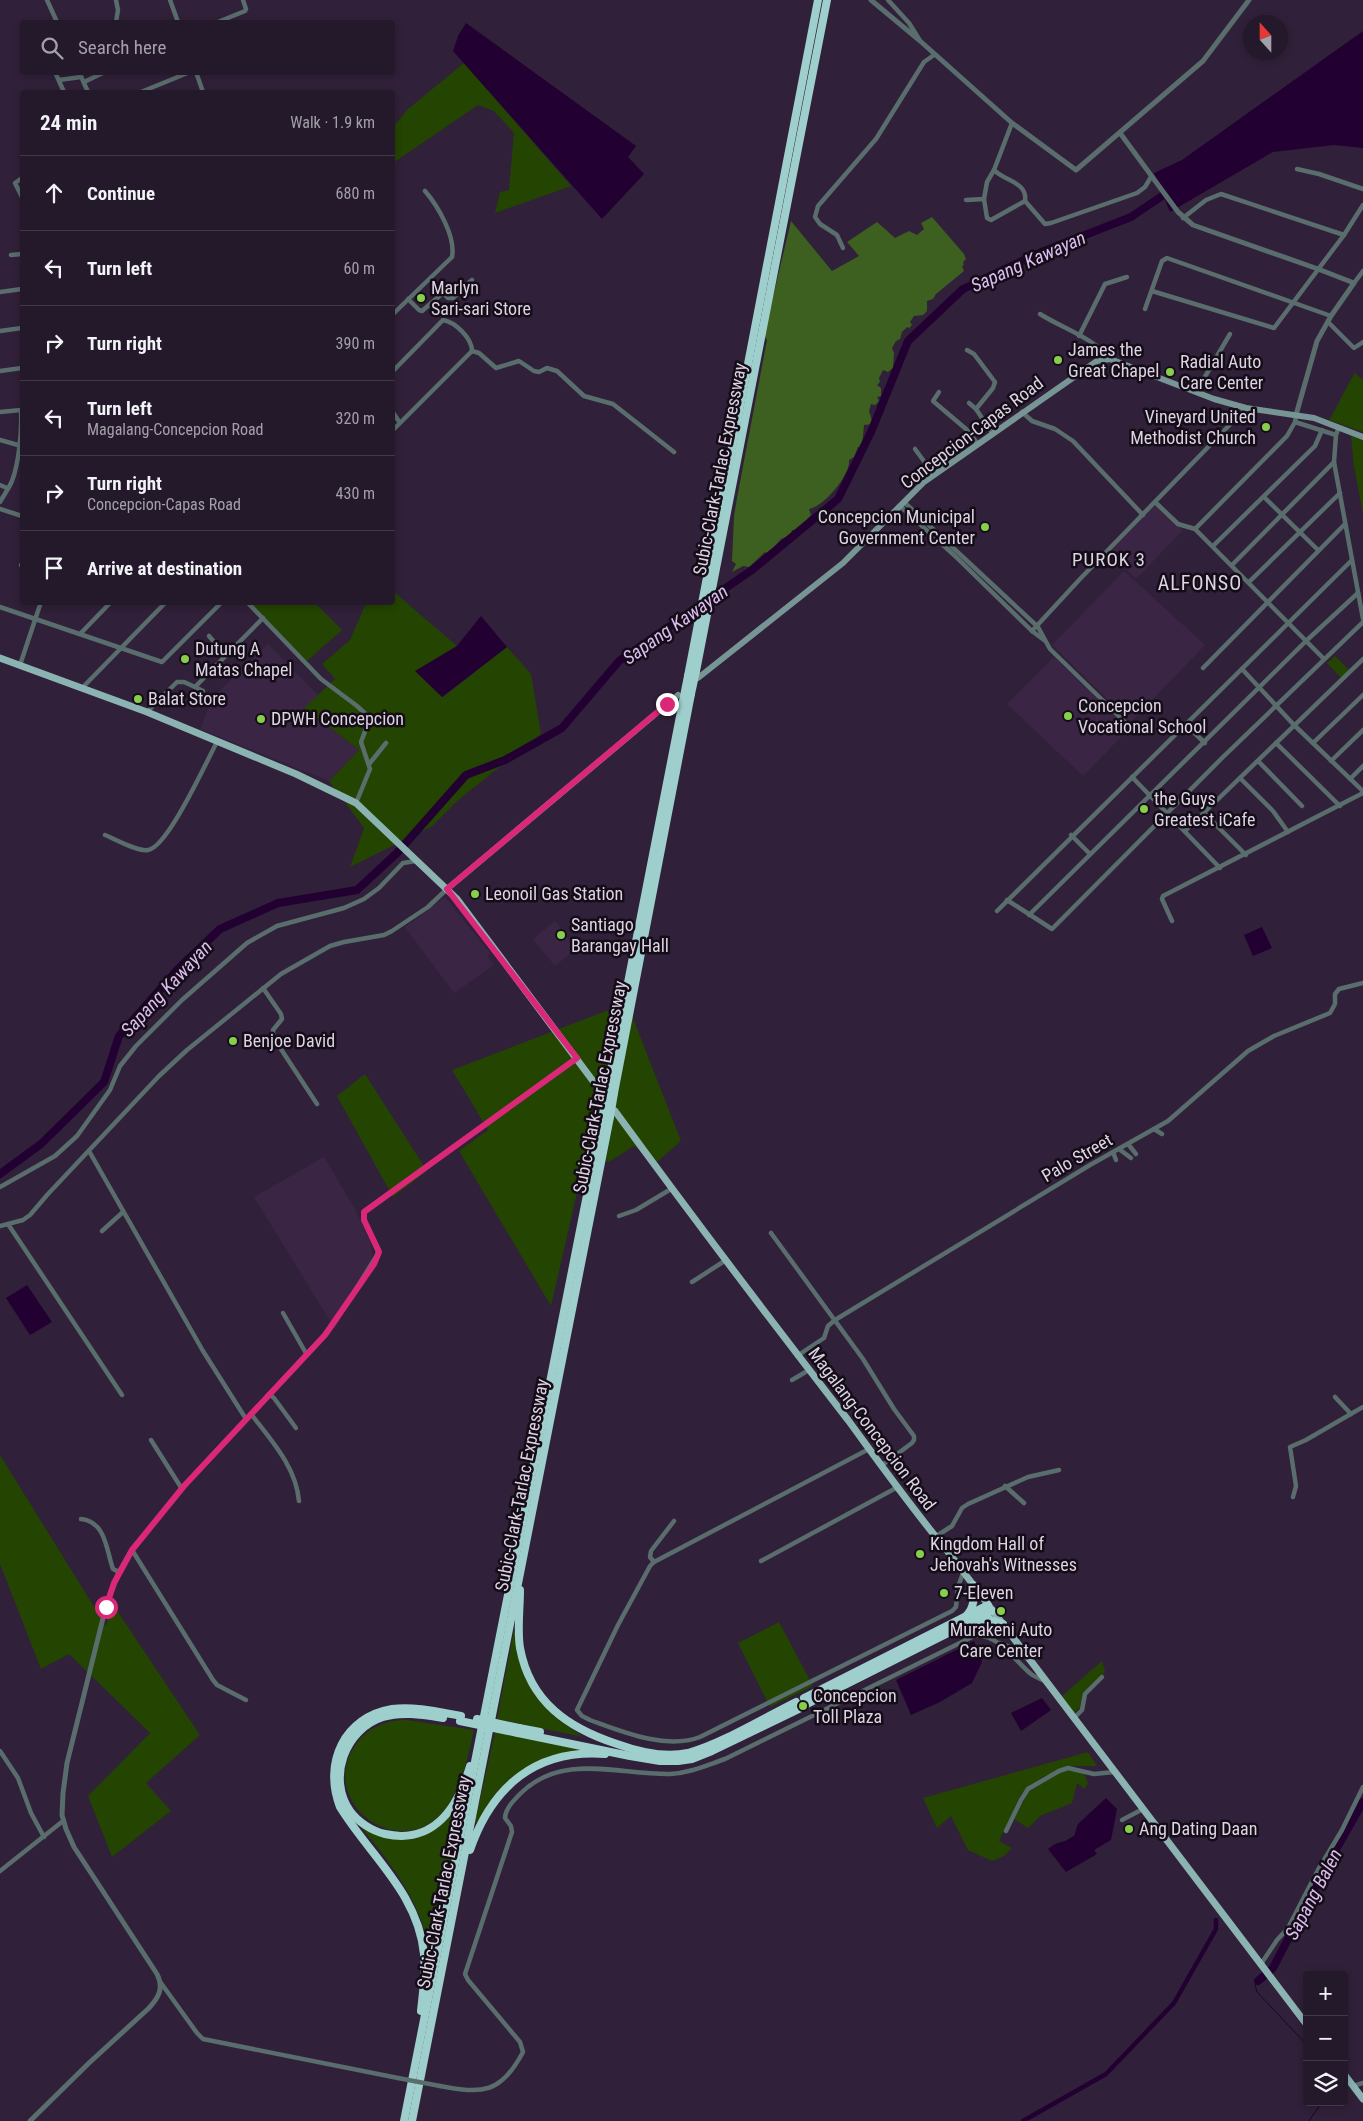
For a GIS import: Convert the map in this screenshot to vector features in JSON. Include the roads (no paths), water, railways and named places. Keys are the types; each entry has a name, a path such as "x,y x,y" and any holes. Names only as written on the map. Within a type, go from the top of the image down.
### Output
{"highway":[{"name":"Subic-Clark-Tarlac Expressway","path":"404,2121 604,1109 680,698 688,676 708,564 818,0"},
{"name":"Subic-Clark-Tarlac Expressway","path":"412,2121 610,1117 691,694 697,674 701,644 827,0"},
{"path":"521,1566 518,1624 520,1648 528,1672 538,1692 555,1712 572,1726 629,1752"},
{"path":"965,1621 974,1600 973,1585"},
{"path":"806,1701 990,1608"},
{"path":"965,1621 983,1619 1003,1624"},
{"path":"459,1886 482,1820 498,1795 518,1777 540,1764 570,1755 595,1753 629,1752 676,1755 689,1753 797,1705"},
{"path":"420,2037 425,1970 424,1947 416,1921 397,1883 340,1806 334,1785 335,1759 347,1736 366,1718 380,1712 393,1709 412,1709 629,1752"},
{"path":"461,1719 402,1714 382,1717 364,1727 349,1744 344,1754 340,1778 345,1801 357,1819 380,1833 396,1836 412,1835 427,1830 449,1812 459,1796 480,1736"}],"main road":[{"path":"1110,359 1196,392 1246,408 1314,418 1363,437"},
{"name":"Concepcion-Capas Road","path":"697,674 843,563 934,475 1090,365 1097,361 1110,359"},
{"path":"0,658 83,687 146,712 296,774 356,803 447,889 602,1093"},
{"path":"447,889 680,698"},
{"name":"Magalang-Concepcion Road","path":"615,1111 896,1488 1003,1624 1270,1979 1303,2020"},
{"path":"1348,2079 1363,2099"}],"street":[{"path":"47,0 55,20"},
{"path":"116,0 118,10 116,20"},
{"path":"170,0 177,20"},
{"path":"223,20 244,11 246,8 243,0"},
{"path":"871,0 1012,123 1076,170 1203,61 1249,0"},
{"path":"888,0 910,23 919,40"},
{"path":"843,248 837,235 820,224 815,217 818,206 876,138 924,62 934,55"},
{"path":"56,75 63,90"},
{"path":"59,80 80,75 87,90"},
{"path":"84,82 99,75"},
{"path":"146,90 183,75"},
{"path":"197,75 203,90"},
{"path":"1012,123 994,170 987,182 984,199 987,218 991,220 1025,201"},
{"path":"1120,133 1178,212 1193,225 1354,283"},
{"path":"1297,169 1319,174 1363,189"},
{"path":"994,170 1020,186 1026,196 1025,201 1045,224 1137,193 1153,178"},
{"path":"20,179 15,183 20,194"},
{"path":"395,312 452,256 454,248 452,238 425,191"},
{"path":"1183,218 1206,200 1221,194 1344,235"},
{"path":"966,200 984,199"},
{"path":"1152,291 1271,328 1276,326 1292,302 1344,235 1363,204"},
{"path":"11,255 20,254"},
{"path":"1145,309 1162,261 1167,258 1331,316"},
{"path":"1195,529 1287,436 1295,422 1317,341 1331,316 1363,271"},
{"path":"1079,336 1105,284 1127,277"},
{"path":"408,299 422,311 443,293 448,298 453,298 472,280"},
{"path":"0,292 20,289"},
{"path":"1040,314 1106,353 1110,359"},
{"path":"395,369 443,320 459,329 468,338 472,351"},
{"path":"1328,322 1354,348 1363,342"},
{"path":"0,331 20,328"},
{"path":"1196,392 1230,334"},
{"path":"967,350 974,354 995,382 993,388 976,409"},
{"path":"395,428 472,351"},
{"path":"472,351 479,353 496,368 519,362 534,371 539,372 547,368 556,371 584,396 612,404 674,452"},
{"path":"0,371 20,368"},
{"path":"939,392 932,401 966,429 977,443"},
{"path":"969,404 976,409 992,433"},
{"path":"1032,631 1038,627 1080,580 1246,408"},
{"path":"0,412 20,410"},
{"path":"1022,412 1032,421 1054,429 1073,441 1143,515"},
{"path":"395,416 400,423"},
{"path":"1295,422 1336,436"},
{"path":"1007,900 1052,929 1363,620 1334,462 1336,436 1339,427"},
{"path":"1213,546 1315,446 1322,430"},
{"path":"0,502 13,477 20,432"},
{"path":"0,440 18,445"},
{"path":"915,449 934,475"},
{"path":"1232,565 1334,462"},
{"path":"0,485 7,488"},
{"path":"1249,582 1340,493"},
{"path":"1264,497 1318,550"},
{"path":"1155,502 1178,524 1195,529 1324,659"},
{"path":"902,504 1038,627 1060,660 1130,727"},
{"path":"902,504 1032,631 1045,640"},
{"path":"0,509 20,515"},
{"path":"1204,668 1345,524"},
{"path":"997,911 1071,835 1351,561"},
{"path":"1029,915 1261,688 1306,641 1358,593"},
{"path":"20,665 40,605"},
{"path":"81,633 108,605"},
{"path":"83,687 122,650 163,605"},
{"path":"0,607 162,662 219,605"},
{"path":"250,605 322,679 358,706 370,718 361,742 370,763 369,774 356,803"},
{"path":"195,687 263,618"},
{"path":"209,636 226,656"},
{"path":"1185,831 1363,659"},
{"path":"1172,921 1162,897 1340,806 1363,792 1276,706 1242,669"},
{"path":"146,712 177,682 184,682 203,691"},
{"path":"1313,743 1363,695"},
{"path":"1186,724 1205,743"},
{"path":"1331,761 1363,730"},
{"path":"105,835 143,850 154,848 159,844 182,808 217,742"},
{"path":"370,763 386,743"},
{"path":"1276,743 1340,806"},
{"path":"1258,761 1302,806"},
{"path":"1350,779 1363,766"},
{"path":"1132,777 1220,868"},
{"path":"1240,778 1273,811 1288,832"},
{"path":"1204,813 1246,855"},
{"path":"1071,835 1090,854"},
{"path":"0,1187 55,1156 77,1136 110,1090 120,1066 136,1046 182,1000 247,943 277,926 344,908 364,899 379,888 403,863 415,858"},
{"path":"0,1226 23,1220 30,1215 159,1076 263,988 292,967 324,949 344,942 375,937 392,931 428,907 447,889"},
{"name":"Palo Street","path":"797,1356 824,1338 828,1326 835,1320 1113,1152 1168,1121 1248,1051 1274,1036 1330,1013 1335,1004 1335,994 1340,989 1363,983"},
{"path":"263,988 281,1014 282,1019 273,1030 273,1038 317,1104"},
{"path":"577,1058 364,1212 364,1220 378,1249 378,1256 334,1323 307,1355 182,1489 132,1550 119,1572 107,1602 69,1751 63,1793 63,1821 79,1855 107,1894 161,1983 196,2033 203,2039 440,2086 477,2092 490,2088 504,2079 522,2052 520,2042 465,1974 512,1832 512,1826 505,1818 506,1812 528,1786 556,1772 580,1768 669,1774 694,1770 725,1759 967,1638 978,1635 1025,1653"},
{"path":"1154,1129 1162,1134"},
{"path":"1128,1144 1136,1154"},
{"path":"1119,1149 1131,1158"},
{"path":"89,1151 203,1351 246,1419"},
{"path":"1113,1152 1116,1160"},
{"path":"620,1216 636,1210 672,1189"},
{"path":"102,1231 123,1212"},
{"path":"8,1224 122,1395"},
{"path":"771,1233 803,1280 812,1287 863,1359 914,1438 912,1444 881,1466"},
{"path":"692,1282 726,1260"},
{"path":"283,1313 307,1355"},
{"path":"792,1380 809,1370"},
{"path":"269,1394 296,1428"},
{"path":"1335,1398 1351,1414"},
{"path":"1293,1496 1296,1486 1290,1447 1363,1408"},
{"path":"250,1414 292,1472 297,1484 299,1501"},
{"path":"151,1440 182,1489"},
{"path":"868,1449 654,1562 618,1625 577,1710 582,1716 590,1720 638,1735 672,1742 691,1741 952,1611 956,1607 958,1587 963,1573"},
{"path":"935,1537 952,1526 962,1508 975,1500 1037,1474 1059,1470"},
{"path":"1005,1486 1024,1503"},
{"path":"760,1561 896,1488"},
{"path":"81,1519 89,1520 98,1527 102,1533 113,1569 119,1572"},
{"path":"654,1562 650,1557 651,1551 674,1521"},
{"path":"132,1550 213,1680 217,1685 246,1700"},
{"path":"996,1641 1032,1674 1046,1681"},
{"path":"1074,1718 1082,1710 1085,1694 1102,1677"},
{"path":"0,1750 18,1778 44,1838"},
{"path":"1006,1831 1028,1788 1059,1771 1068,1768 1102,1774 1114,1772"},
{"path":"1262,1967 1277,1940 1288,1928 1318,1870 1342,1830 1363,1787"},
{"path":"1122,1820 1143,1809"},
{"path":"0,1871 44,1838 63,1821"},
{"path":"30,2121 89,2062 149,2008 160,1994 161,1983"},
{"path":"1353,2086 1363,2083"}],"waterway":[{"name":"Sapang Kawayan","path":"0,1174 41,1144 104,1082 119,1036 178,969 220,929 278,903 357,890 397,853 466,775 505,760 562,728 619,661 752,570 838,499 871,432 908,341 963,289 1039,253 1131,217 1171,190"},
{"name":"Sapang Balen","path":"1258,1981 1273,1968 1322,1874 1363,1802"},
{"path":"1216,1920 1216,1926"},
{"path":"1023,2121 1106,2074 1174,2003 1216,1929"},
{"path":"1258,1981 1255,1985 1257,1992 1303,2041"},
{"path":"1309,2121 1319,2106"}],"place":[{"name":"Marlyn Sari-sari Store","path":"421,298"},
{"name":"James the Great Chapel","path":"1058,360"},
{"name":"Radial Auto Care Center","path":"1170,372"},
{"name":"Vineyard United Methodist Church","path":"1266,427"},
{"name":"Concepcion Municipal Government Center","path":"985,527"},
{"name":"Dutung A Matas Chapel","path":"185,659"},
{"name":"Balat Store","path":"138,699"},
{"name":"Concepcion Vocational School","path":"1068,716"},
{"name":"DPWH Concepcion","path":"261,719"},
{"name":"the Guys Greatest iCafe","path":"1144,809"},
{"name":"Leonoil Gas Station","path":"475,894"},
{"name":"Santiago Barangay Hall","path":"561,935"},
{"name":"Benjoe David","path":"233,1041"},
{"name":"Kingdom Hall of Jehovah's Witnesses","path":"920,1554"},
{"name":"7-Eleven","path":"944,1593"},
{"name":"Murakeni Auto Care Center","path":"1001,1611"},
{"name":"Concepcion Toll Plaza","path":"803,1706"},
{"name":"Ang Dating Daan","path":"1129,1829"}],"district":[{"name":"PUROK 3","path":"1109,559"},
{"name":"ALFONSO","path":"1200,583"}]}
